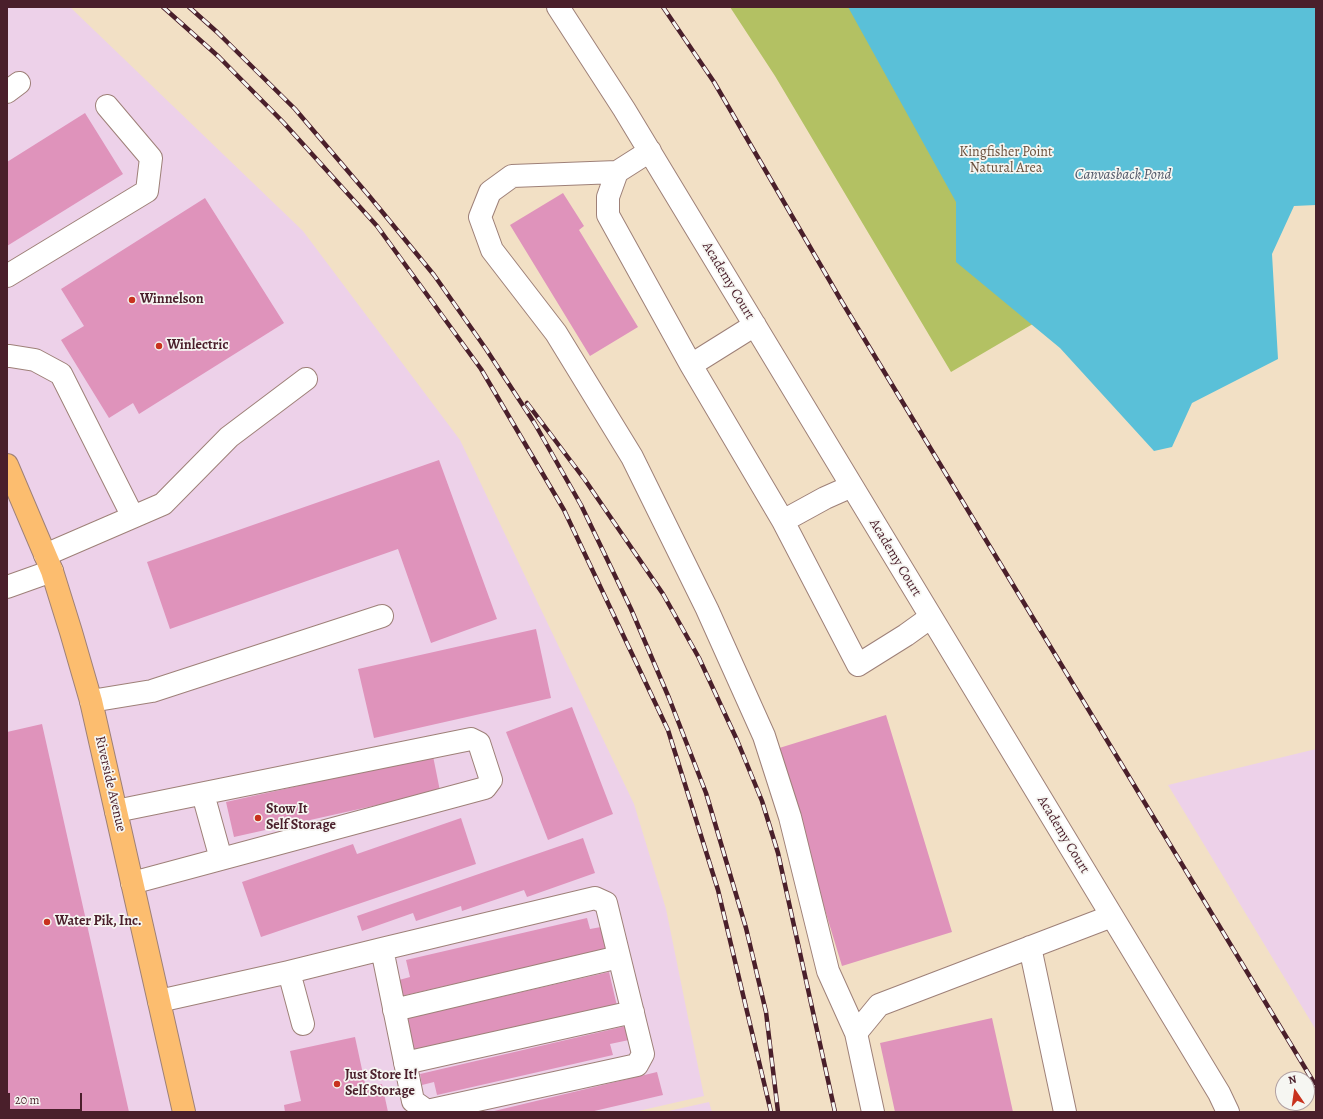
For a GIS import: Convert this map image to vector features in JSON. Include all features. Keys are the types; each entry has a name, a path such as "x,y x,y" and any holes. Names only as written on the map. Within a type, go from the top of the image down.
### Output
{"main road":[{"name":"Riverside Avenue","path":"7,465 48,563 72,632 91,701 184,1112"}],"street":[{"name":"Academy Court","path":"558,7 650,151 1219,1093 1228,1112"},
{"path":"7,276 147,192 151,158 107,106"},
{"path":"650,151 617,172 512,176 490,192 480,217 492,250 556,332 632,457 707,609 764,736 790,817 828,971 856,1032 873,1112"},
{"path":"617,172 608,197 608,215 690,365 783,521 858,665 906,635 931,617"},
{"path":"690,365 755,325"},
{"path":"7,356 35,360 61,374 133,517"},
{"path":"7,587 133,517 163,504 229,437 306,379"},
{"path":"783,521 825,498 852,486"},
{"path":"91,701 152,691 382,616"},
{"path":"116,811 471,739 479,743 491,780 485,788 132,883"},
{"path":"203,794 221,859"},
{"path":"159,1001 289,972 382,948 595,898 606,903 643,1054 636,1065 427,1111 413,1101 382,948"},
{"path":"856,1032 879,1005 1112,916"},
{"path":"1030,947 1065,1112"},
{"path":"394,1010 620,957"},
{"path":"289,972 302,1024"},
{"path":"405,1063 633,1012"}],"shaded area":[{"path":"7,7 70,7 303,231 460,440 634,804 666,909 704,1096 634,1112 7,1112"},
{"path":"1316,749 1316,1030 1168,785"},
{"path":"709,1102 712,1112 664,1112"}],"green space":[{"name":"Canvasback Pond","path":"730,7 1316,7 1295,170 951,372 775,76"}],"water":[{"name":"Canvasback Pond","path":"848,7 1316,7 1316,205 1294,206 1272,254 1278,359 1192,403 1172,447 1154,451 1060,348 956,262 956,202"}],"building":[{"path":"85,113 123,174 7,246 7,162"},
{"path":"563,193 584,226 579,230 638,327 590,356 510,225"},
{"path":"205,198 284,323 139,414 133,403 109,418 61,340 84,326 61,289"},
{"path":"439,460 497,619 431,643 398,549 170,629 147,562"},
{"path":"536,629 551,698 374,738 358,669"},
{"path":"572,707 613,814 548,840 506,732"},
{"path":"886,715 952,932 842,966 776,749"},
{"name":"Water Pik, Inc.","path":"42,724 129,1112 7,1112 7,732"},
{"path":"433,756 440,791 234,837 226,802"},
{"path":"461,818 476,864 261,937 242,882 353,844 357,854"},
{"path":"583,838 595,873 527,897 524,890 462,911 461,906 416,921 413,913 362,931 357,916"},
{"path":"587,918 590,929 601,927 606,949 402,996 399,980 410,977 406,960"},
{"path":"609,972 617,1006 412,1053 404,1019"},
{"path":"992,1018 1013,1112 895,1112 880,1043"},
{"path":"626,1026 629,1040 610,1044 613,1055 437,1095 434,1082 422,1085 420,1074"},
{"path":"355,1037 366,1088 382,1084 388,1112 285,1112 284,1105 301,1101 290,1051"},
{"path":"657,1072 663,1095 590,1112 490,1112"}],"railway":[{"path":"163,7 219,57 283,122 377,226 481,369 564,510 668,730 718,890 771,1112"},
{"path":"189,7 217,32 295,109 434,275 486,349 535,424 581,505 631,609 669,698 706,793 746,928 766,1012 778,1112"},
{"path":"663,7 714,82 842,302 1316,1086"},
{"path":"527,403 585,480 663,594 699,658 737,740 762,801 778,853 835,1112"}],"place":[{"name":"Winnelson","path":"132,300"},
{"name":"Winlectric","path":"159,346"},
{"name":"Stow It Self Storage","path":"258,818"},
{"name":"Water Pik, Inc.","path":"47,922"},
{"name":"Just Store It! Self Storage","path":"337,1084"}],"park label":[{"name":"Kingfisher Point Natural Area","path":"1006,162"}]}
